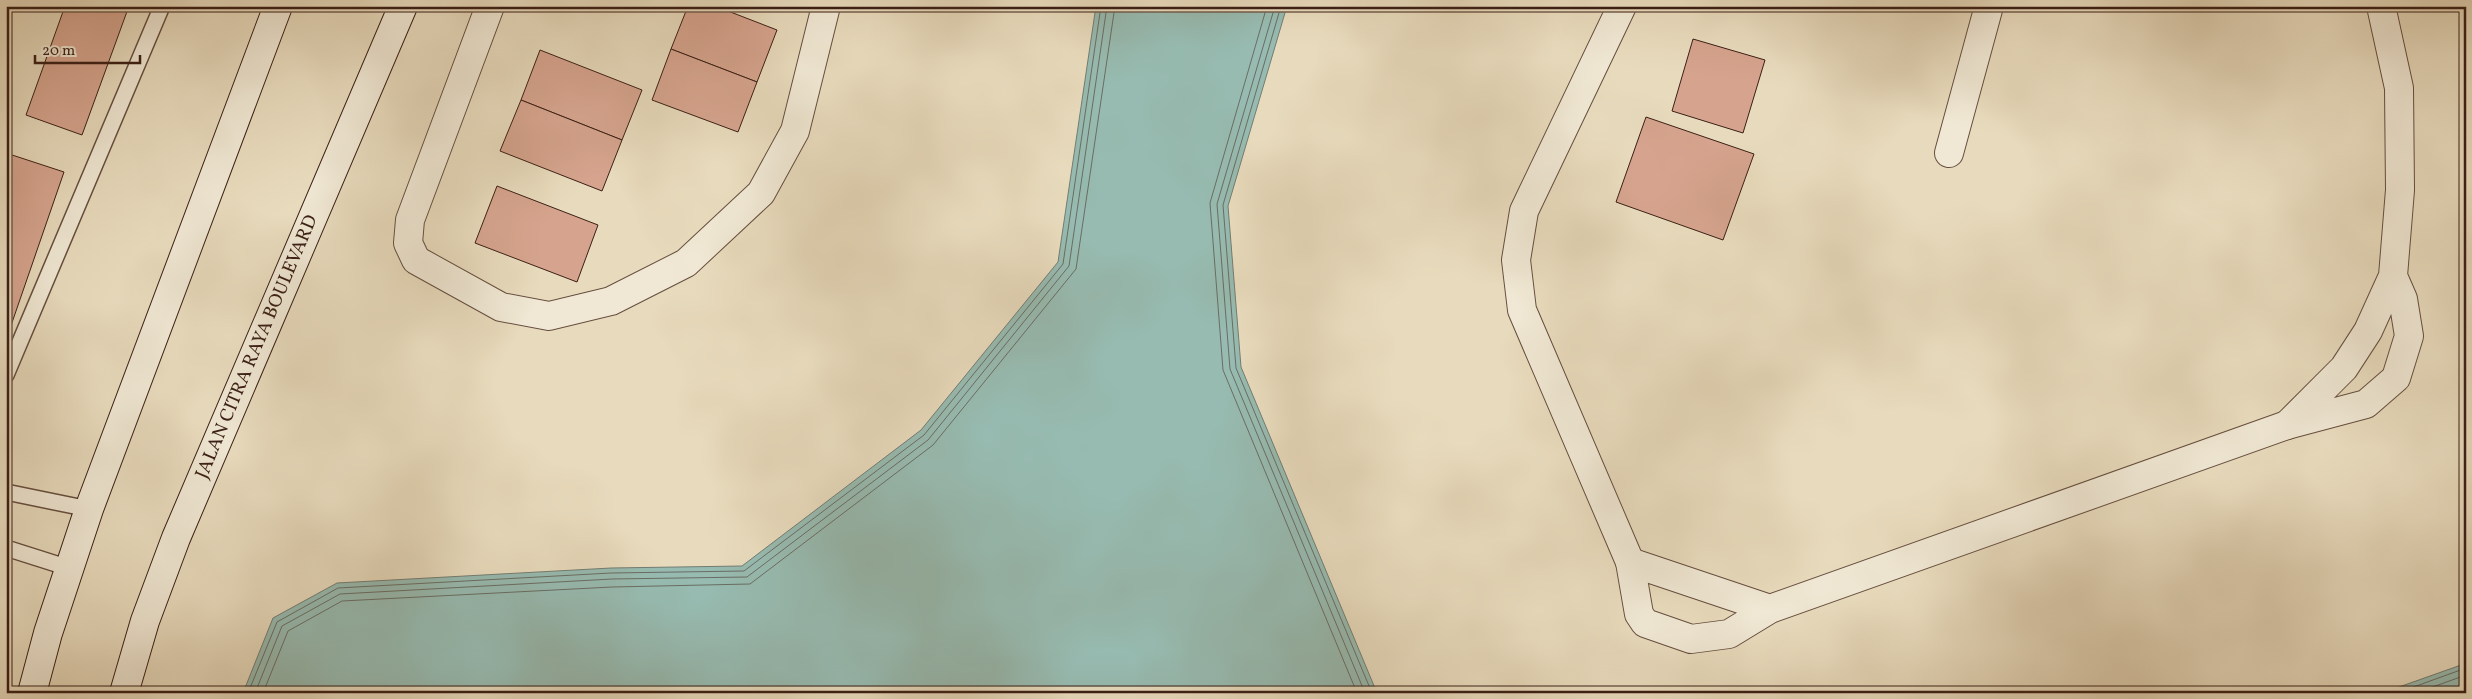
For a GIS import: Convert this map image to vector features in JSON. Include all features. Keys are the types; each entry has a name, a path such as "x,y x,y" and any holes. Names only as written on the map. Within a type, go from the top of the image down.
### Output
{"street":[{"path":"32,693 69,568 89,509 278,6"},
{"name":"JALAN CITRA RAYA BOULEVARD","path":"124,693 145,622 176,538 404,6"},
{"path":"490,6 410,220 408,243 416,260 501,307 549,316 611,301 686,263 761,193 795,131 826,6"},
{"path":"1622,6 1524,211 1516,260 1522,310 1630,562 1640,614 1645,623 1691,639 1729,634 1770,609 2287,425 2366,404 2396,378 2408,336 2404,299 2393,276"},
{"path":"1949,153 1990,6"},
{"path":"2287,425 2344,368 2368,331 2393,276 2400,190 2399,88 2381,6"},
{"path":"1630,562 1770,609"}],"lane":[{"path":"6,375 162,6"},
{"path":"6,492 89,509"},
{"path":"6,548 69,568"}],"water":[{"path":"1096,6 1287,6 1228,206 1241,367 1377,693 243,693 273,618 337,583 611,568 742,566 921,430 1058,262"},
{"path":"2466,663 2466,693 2382,693 2464,664"}],"building":[{"path":"65,6 129,6 82,135 26,115"},
{"path":"688,6 715,6 777,30 757,82 671,49"},
{"path":"1693,39 1765,60 1743,133 1672,111"},
{"path":"671,49 757,82 738,132 652,100"},
{"path":"540,50 642,90 622,140 521,100"},
{"path":"521,100 622,140 602,191 500,151"},
{"path":"1646,117 1754,154 1723,240 1616,202"},
{"path":"6,153 64,172 6,340"},
{"path":"497,186 598,225 577,282 475,243"}]}
